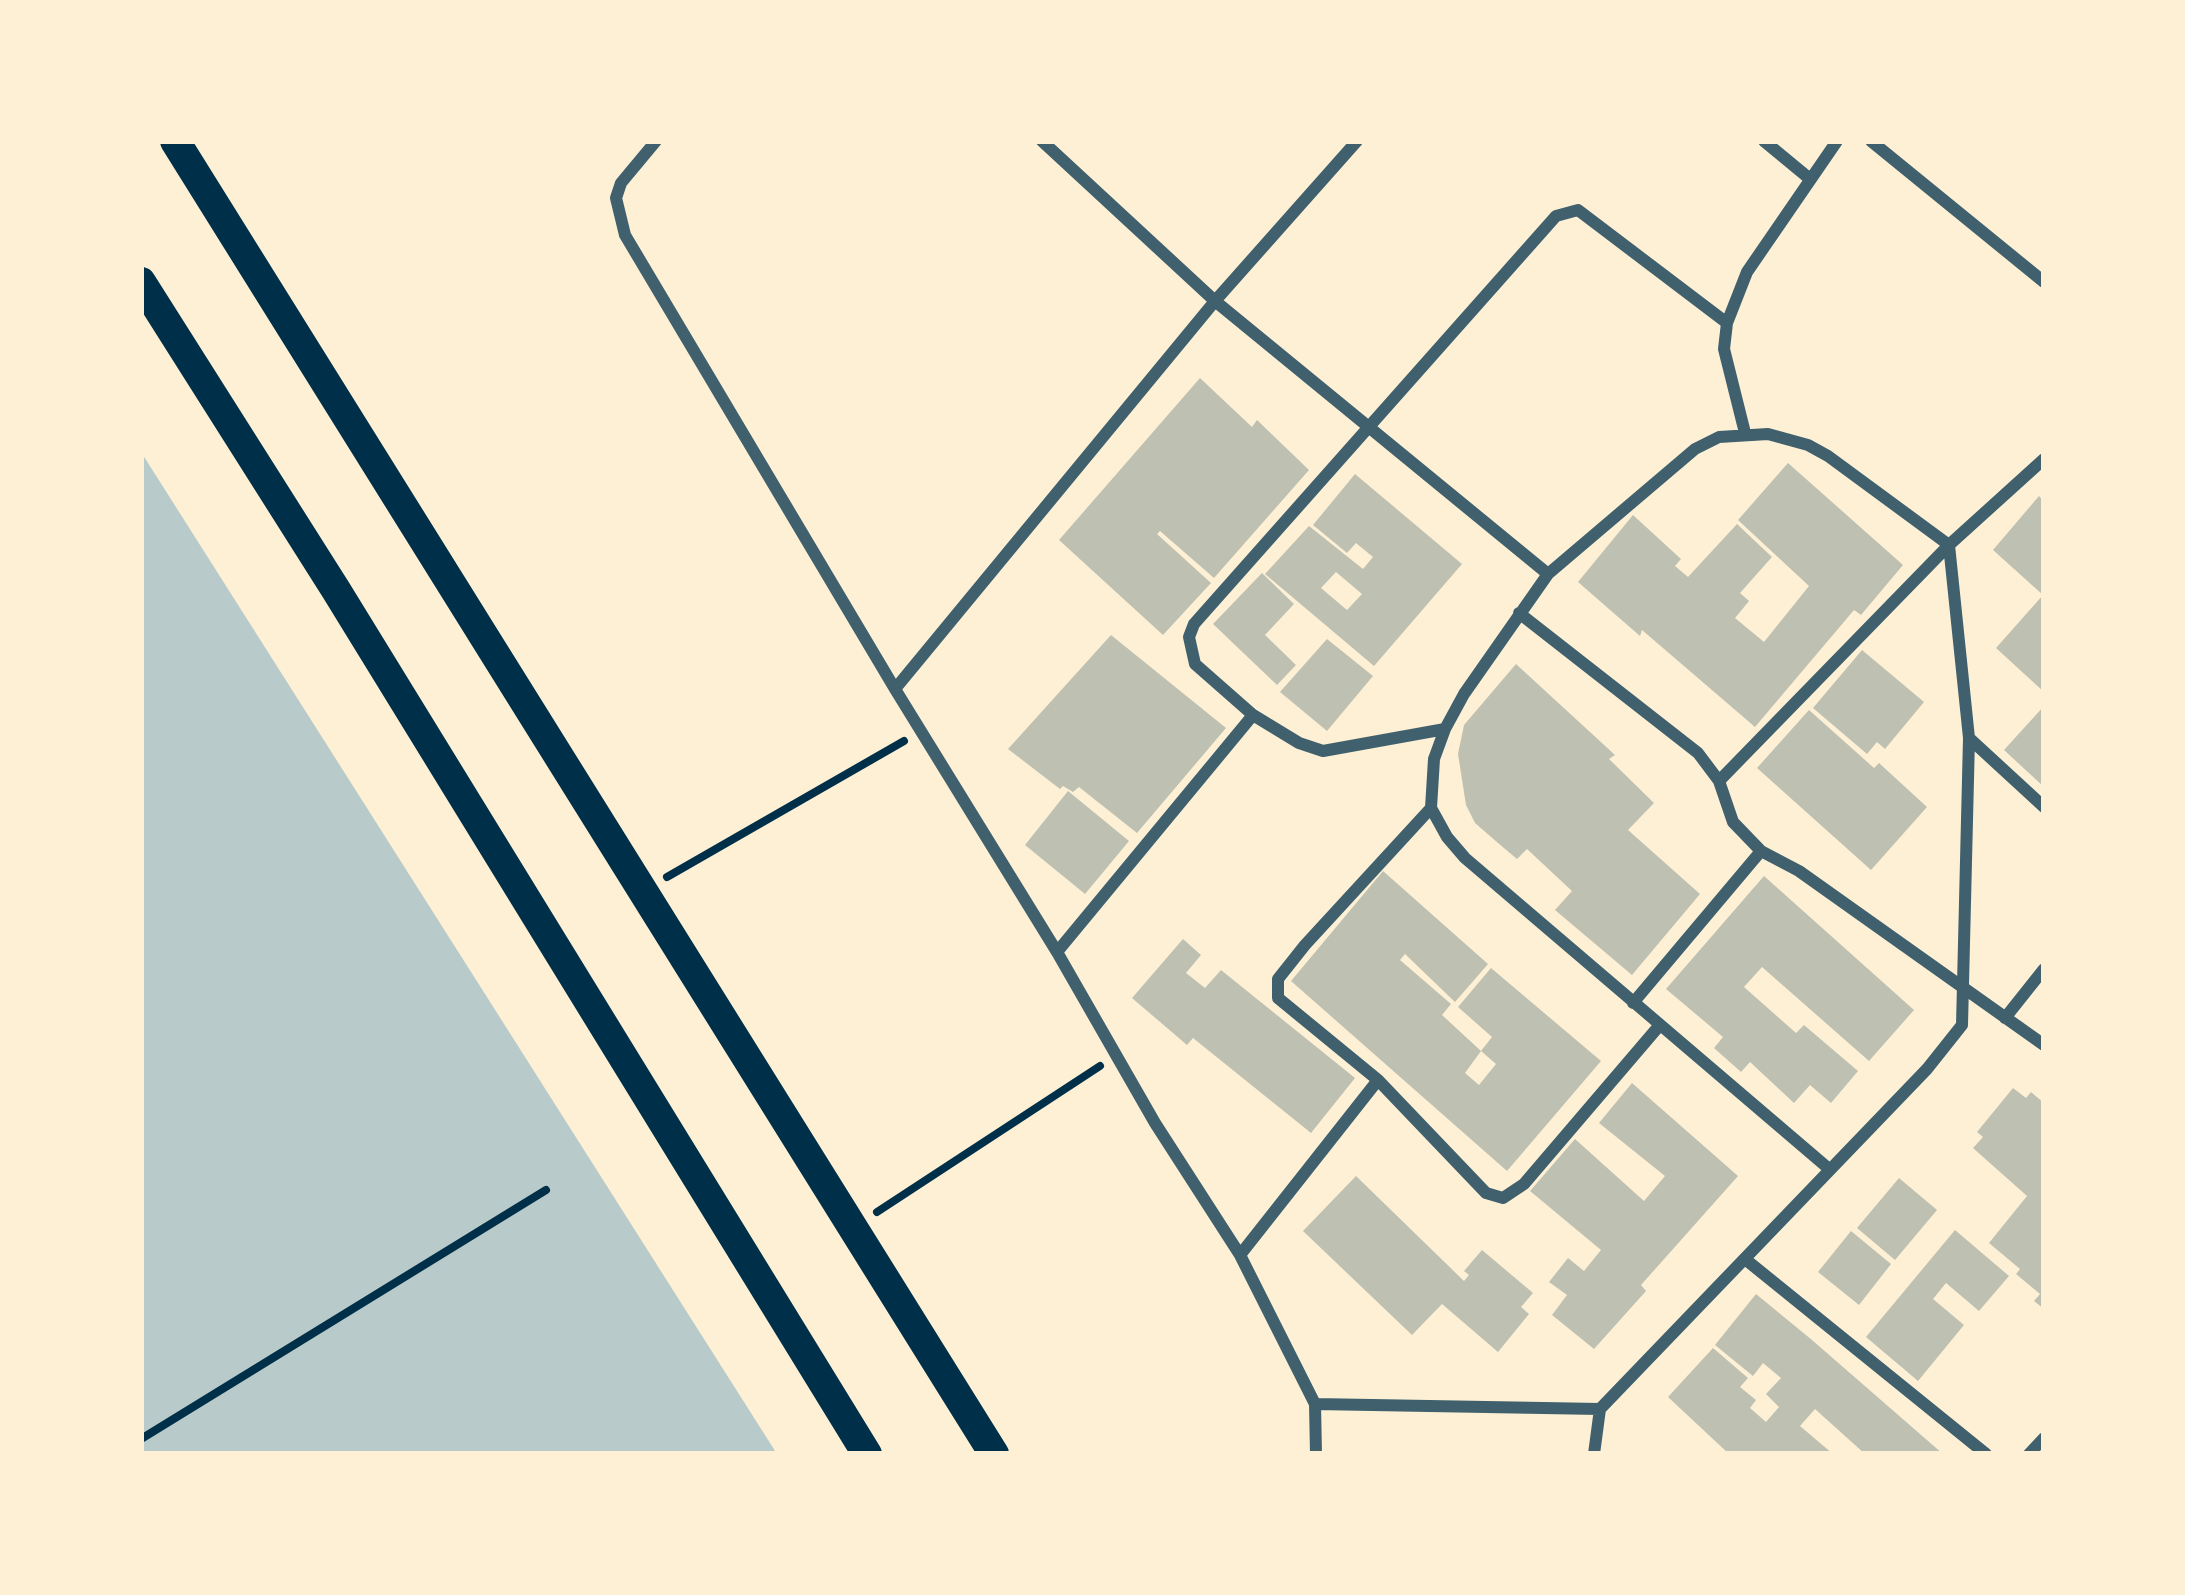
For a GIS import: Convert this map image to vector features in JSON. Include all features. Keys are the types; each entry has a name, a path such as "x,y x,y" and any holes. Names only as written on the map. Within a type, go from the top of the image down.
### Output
{"main road":[{"path":"175,141 994,1454"},
{"path":"141,282 867,1454"}],"street":[{"path":"656,141 621,183 616,198 626,235 1155,1123 1240,1255 1315,1404 1316,1454"},
{"path":"1042,141 1215,301 1548,574"},
{"path":"895,689 1215,301 1357,141"},
{"path":"1764,141 1810,179"},
{"path":"1745,434 1724,349 1727,323 1747,272 1837,141"},
{"path":"1871,141 2044,282"},
{"path":"1445,729 1324,751 1299,743 1253,716 1195,664 1189,650 1194,624 1556,216 1578,210 1727,323"},
{"path":"1594,1454 1600,1409 1944,1050 1962,1025 1969,738 1949,545 1850,470 1808,445 1768,434 1719,437 1695,449 1548,574 1445,729 1434,759 1431,808 1465,858 1828,1168"},
{"path":"1720,781 1949,545 2044,459"},
{"path":"1519,613 1698,753 1720,781 1733,822 1761,851 1798,871 2044,1045"},
{"path":"1057,952 1253,716"},
{"path":"1969,738 2044,807"},
{"path":"1431,808 1304,945 1278,980 1278,998 1378,1080 1486,1193 1503,1198 1523,1184 1659,1026"},
{"path":"1634,1003 1761,851"},
{"path":"2005,1018 2044,969"},
{"path":"1240,1255 1378,1080"},
{"path":"1745,1259 1986,1454"},
{"path":"1315,1404 1600,1409"},
{"path":"2029,1454 2044,1438"}],"path":[{"path":"643,892 921,731"},
{"path":"852,1228 1116,1055"},
{"path":"141,1438 546,1190"}],"shaded area":[{"path":"141,452 777,1454 141,1454"}],"building":[{"path":"1200,378 1252,427 1257,420 1309,470 1214,578 1160,531 1157,534 1211,583 1163,635 1059,540"},
{"path":"1788,463 1903,565 1861,615 1854,610 1755,727 1578,582 1633,515 1681,559 1675,566 1688,577 1737,524 1772,557 1740,593 1749,601 1735,618 1764,642 1809,586 1738,520"},
{"path":"1355,474 1462,564 1374,666 1265,574 1309,526 1363,569 1373,557 1356,543 1347,553 1313,525","holes":["1336,572 1362,594 1347,610 1321,588"]},
{"path":"2039,496 2044,501 2044,692 1996,648 2043,595 1993,550"},
{"path":"1262,573 1294,604 1265,635 1296,665 1277,685 1213,624"},
{"path":"1111,635 1226,728 1137,833 1079,787 1073,792 1060,789 1008,749"},
{"path":"1327,639 1373,676 1327,731 1280,692"},
{"path":"1862,650 1924,702 1885,749 1877,742 1867,754 1813,708"},
{"path":"1516,664 1615,755 1609,759 1654,803 1628,830 1700,894 1632,975 1555,910 1572,891 1527,849 1517,859 1475,823 1466,805 1458,754 1464,725"},
{"path":"2044,706 2044,787 2004,750"},
{"path":"1809,710 1927,807 1871,870 1757,768"},
{"path":"1068,791 1129,841 1085,894 1025,845"},
{"path":"1383,871 1488,964 1455,1002 1405,954 1400,960 1451,1004 1442,1015 1481,1051 1492,1037 1458,1007 1491,968 1601,1061 1507,1171 1291,981","holes":["1481,1051 1496,1064 1479,1085 1465,1073"]},
{"path":"1764,876 1914,1010 1869,1061 1762,967 1744,987 1796,1033 1804,1025 1858,1071 1831,1103 1810,1085 1794,1103 1750,1062 1741,1072 1714,1048 1723,1037 1666,989"},
{"path":"1183,939 1201,955 1186,973 1205,988 1221,970 1355,1078 1311,1133 1193,1038 1187,1045 1132,998"},
{"path":"1632,1083 1738,1176 1641,1285 1646,1291 1594,1349 1552,1315 1567,1295 1549,1282 1568,1258 1584,1271 1601,1250 1530,1191 1575,1139 1644,1201 1665,1176 1599,1123"},
{"path":"2013,1088 2026,1098 2031,1092 2044,1103 2044,1309 2034,1301 2040,1294 2016,1274 2020,1269 1989,1243 2027,1196 1973,1148 1983,1137 1977,1132"},
{"path":"1356,1176 1464,1281 1469,1275 1464,1271 1482,1250 1533,1293 1521,1307 1529,1314 1498,1352 1442,1304 1412,1335 1303,1231"},
{"path":"1899,1178 1937,1210 1895,1260 1857,1228"},
{"path":"1955,1230 2009,1276 1979,1311 1946,1283 1933,1299 1964,1325 1918,1381 1866,1337"},
{"path":"1851,1231 1891,1264 1859,1305 1818,1272"},
{"path":"1756,1294 1943,1454 1865,1454 1815,1409 1800,1426 1833,1454 1729,1454 1668,1397 1713,1348 1748,1378 1740,1387 1756,1400 1750,1408 1766,1422 1779,1407 1766,1394 1781,1378 1763,1363 1753,1376 1715,1345"}]}
